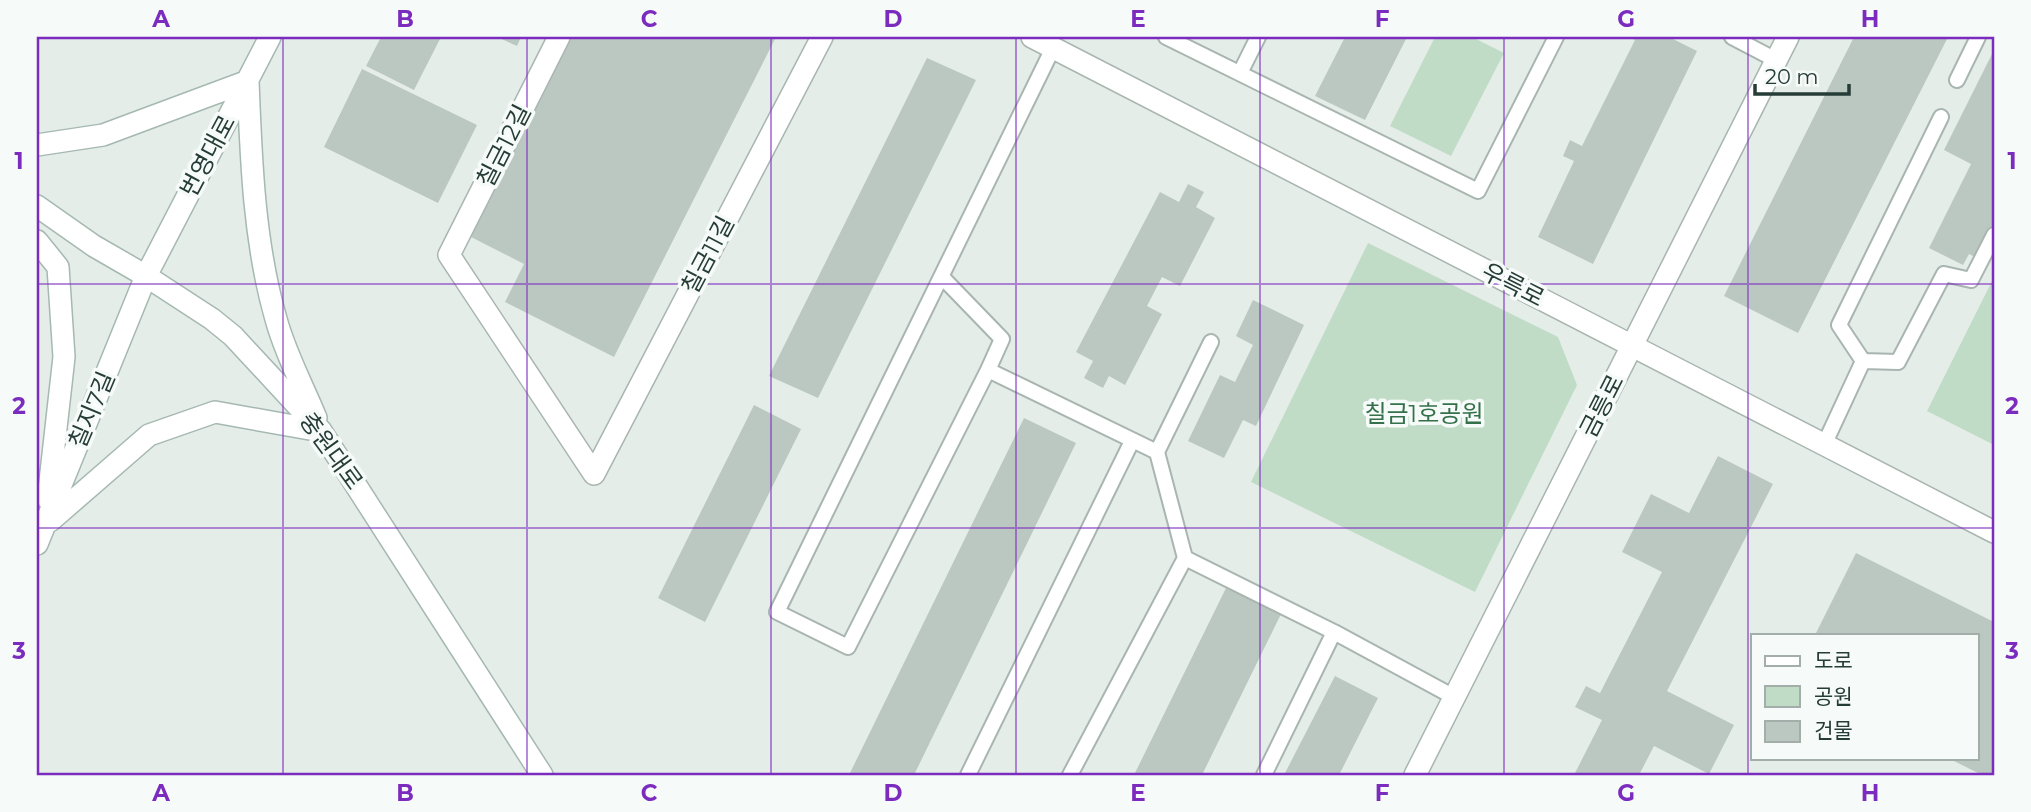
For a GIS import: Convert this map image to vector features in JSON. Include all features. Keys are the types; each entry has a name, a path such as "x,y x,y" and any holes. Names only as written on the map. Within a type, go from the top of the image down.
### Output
{"street":[{"name":"번영대로","path":"146,276 270,37"},
{"name":"칠금12길","path":"559,37 449,255 594,474"},
{"name":"칠금11길","path":"594,474 822,37"},
{"name":"우륵로","path":"1032,37 1994,532"},
{"name":"금릉로","path":"1415,775 1788,37"},
{"path":"37,145 103,135 248,81 251,164 263,255 276,320 321,431"},
{"name":"충원대로","path":"37,205 94,246 146,276 233,335 321,431 542,775"},
{"path":"37,241 58,267 64,357 41,535"},
{"name":"칠지7길","path":"41,535 146,276"},
{"path":"41,535 149,435 215,412 321,431"}],"lane":[{"path":"1240,73 1258,37"},
{"path":"1174,38 1478,191 1556,37"},
{"path":"1732,37 1776,60"},
{"path":"1957,80 1978,37"},
{"path":"942,277 1002,339 848,647 777,612 1054,48"},
{"path":"1863,361 1839,325 1941,117"},
{"path":"1863,361 1898,362 1944,274 1971,280 1994,236"},
{"path":"1070,775 1185,558 1157,452 1211,342"},
{"path":"1824,445 1863,361"},
{"path":"988,370 1157,452"},
{"path":"968,775 1132,440"},
{"path":"1185,558 1334,632 1454,697"},
{"path":"1264,775 1334,632"}],"green space":[{"path":"1435,37 1472,37 1504,53 1451,156 1390,126"},
{"name":"칠금1호공원","path":"1368,243 1558,337 1577,385 1475,592 1251,482"},
{"path":"1994,277 1994,445 1927,411"}],"building":[{"path":"381,37 441,37 414,90 366,66"},
{"path":"497,37 521,37 517,46"},
{"path":"572,37 776,37 614,357 505,302 524,264 471,237"},
{"path":"1345,37 1407,37 1365,120 1315,96"},
{"path":"1629,37 1669,37 1697,51 1593,264 1538,237 1574,161 1563,156 1570,140 1582,146 1635,40"},
{"path":"1854,37 1948,37 1798,333 1724,296"},
{"path":"1994,50 1994,223 1977,258 1969,254 1963,265 1929,248 1971,164 1944,150"},
{"path":"927,58 976,80 818,398 769,376"},
{"path":"362,69 477,125 438,203 324,147"},
{"path":"1188,184 1204,192 1196,207 1215,218 1180,286 1162,277 1147,306 1162,314 1125,385 1109,376 1103,388 1084,378 1093,361 1076,352 1160,192 1179,202"},
{"path":"1253,300 1304,325 1256,426 1243,420 1224,458 1188,441 1220,375 1235,382 1253,345 1236,336"},
{"path":"754,405 801,429 705,622 658,598"},
{"path":"1024,418 1076,443 914,775 849,775"},
{"path":"1718,456 1773,484 1667,691 1734,725 1709,774 1654,746 1639,775 1574,775 1602,720 1575,707 1586,686 1600,693 1662,572 1622,552 1651,494 1689,513"},
{"path":"1856,553 1994,622 1992,775 1982,775 1952,760 1979,760 1979,634 1816,634"},
{"path":"1226,588 1281,614 1202,775 1134,775"},
{"path":"1335,676 1378,698 1339,775 1284,775"}]}
